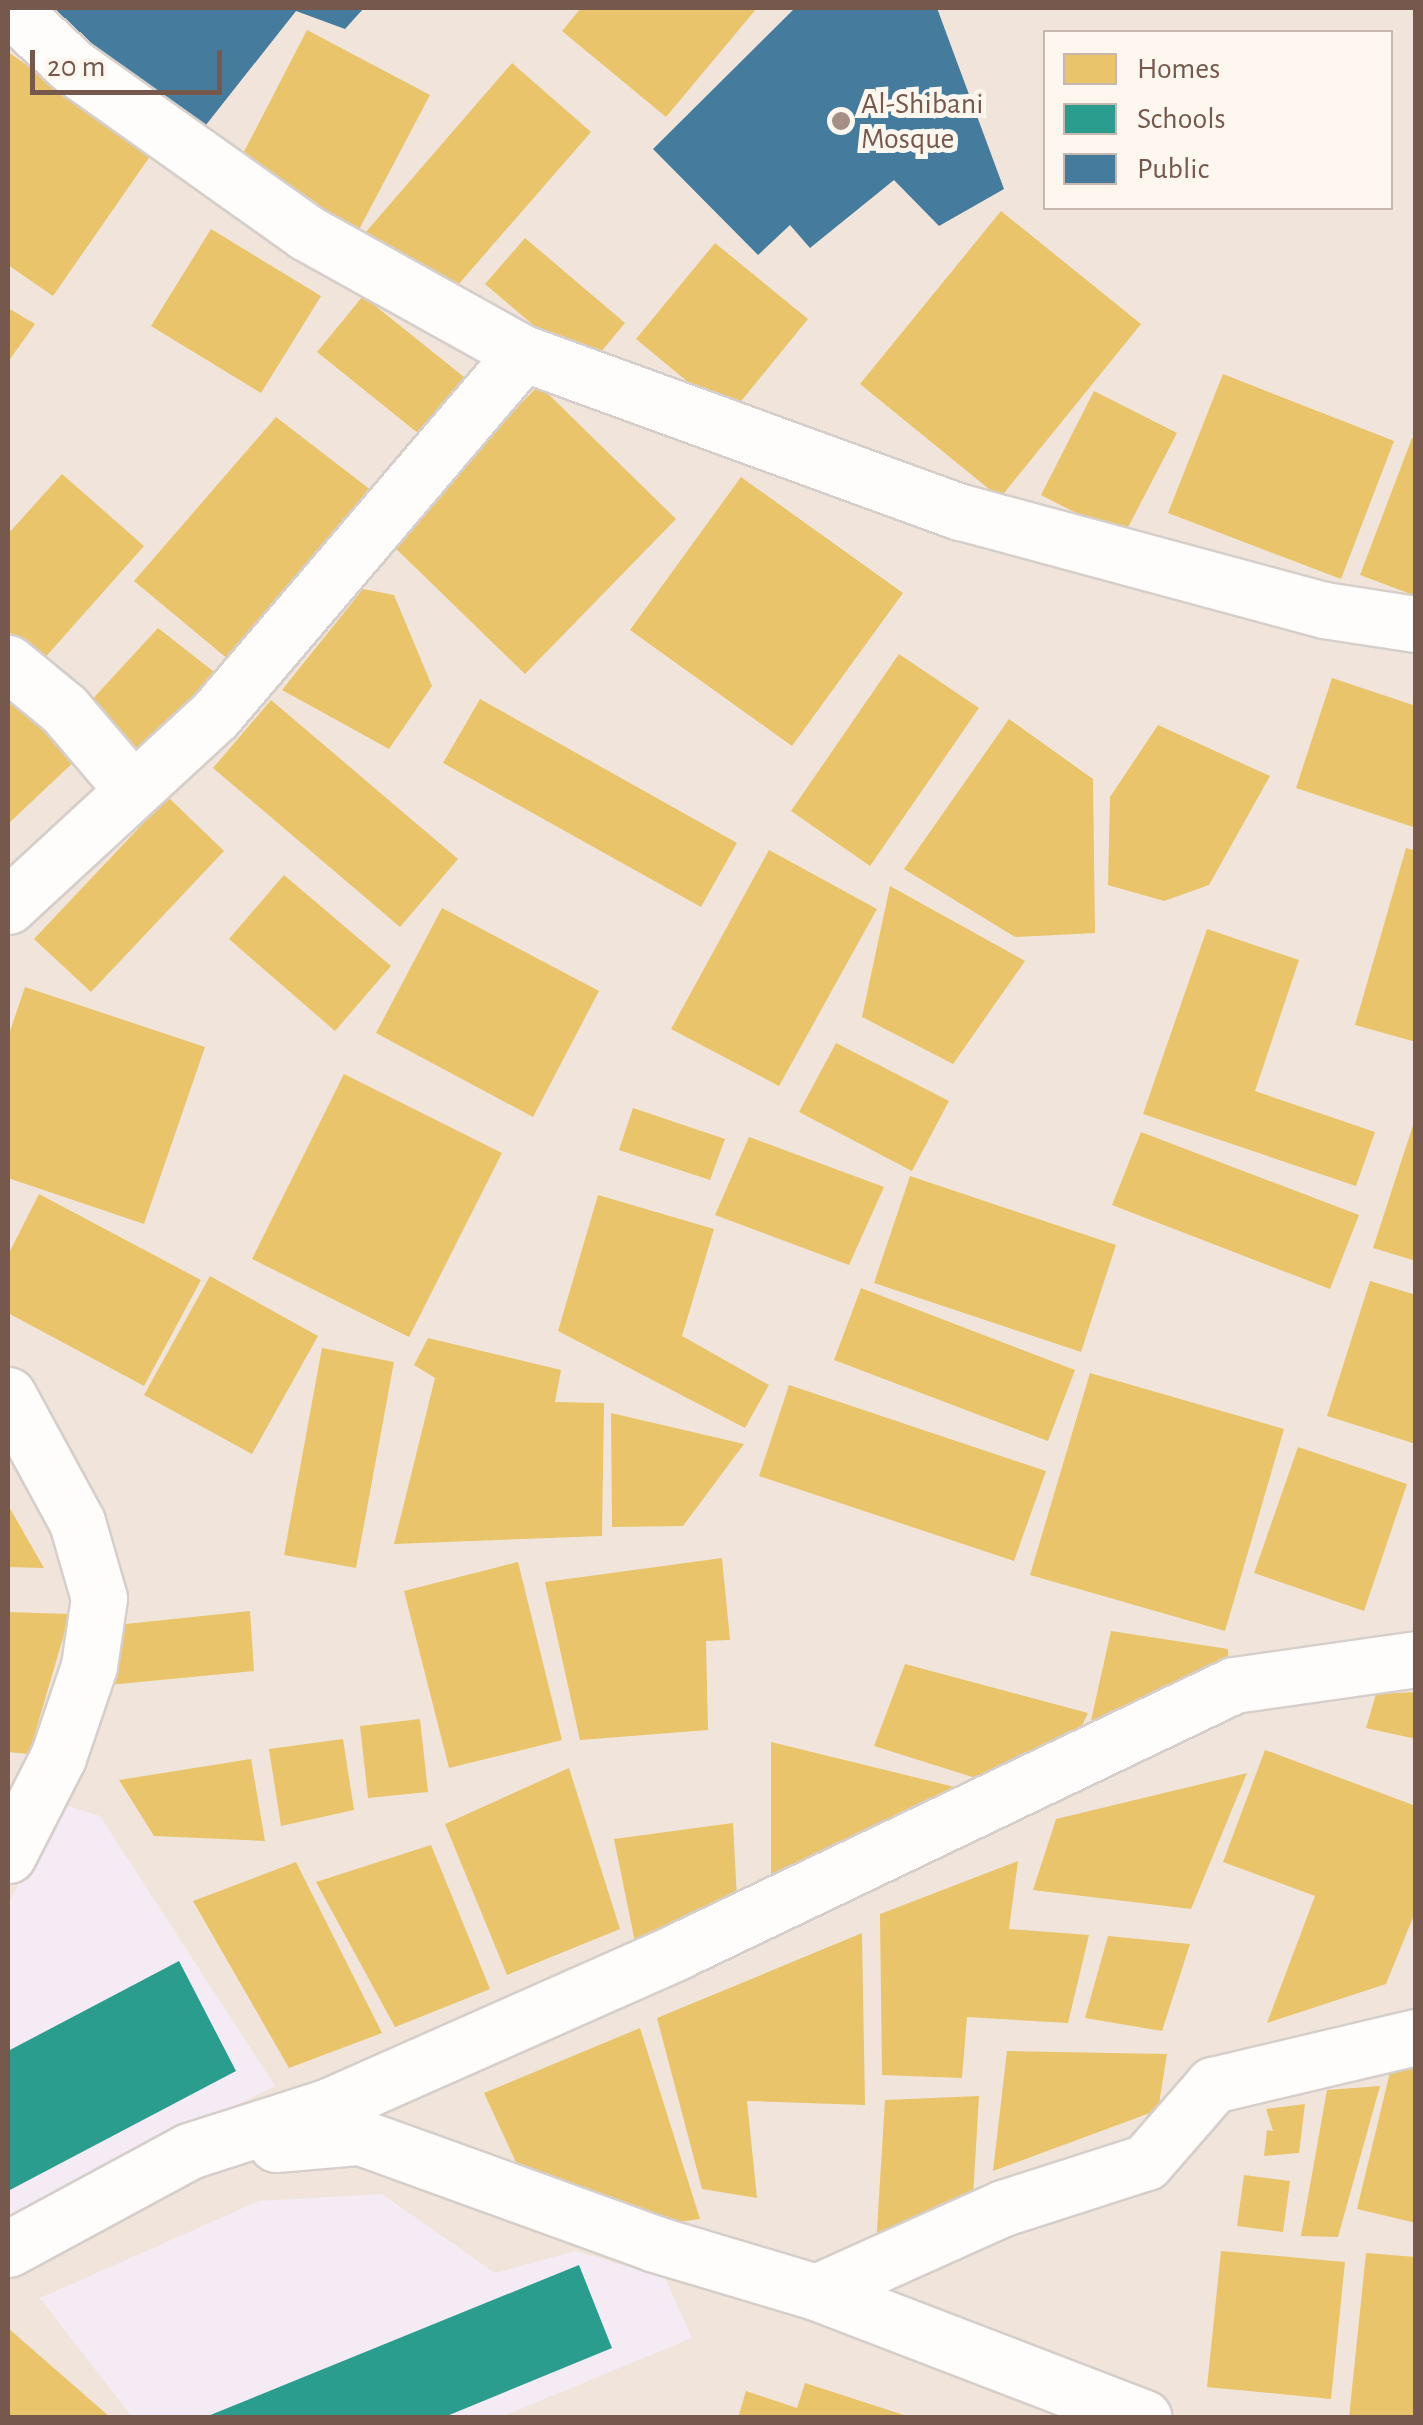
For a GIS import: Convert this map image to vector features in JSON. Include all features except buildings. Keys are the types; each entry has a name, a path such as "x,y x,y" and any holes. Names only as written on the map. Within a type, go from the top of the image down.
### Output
{"street":[{"path":"10,8 72,66 307,233 523,353 962,512 1324,610 1416,624"},
{"path":"8,906 216,714 523,353"},
{"path":"8,663 64,709 133,790"},
{"path":"8,1395 77,1522 99,1598 89,1666 58,1757 8,1854"},
{"path":"8,2248 189,2151 329,2106 574,1998 1234,1685 1416,1660"},
{"path":"816,2292 1003,2208 1146,2162 1213,2085 1416,2036"},
{"path":"189,2151 360,2137 655,2244 816,2292 1144,2418"}],"shaded area":[{"path":"8,8 1415,8 1415,2417 8,2417"},
{"path":"61,1804 100,1816 275,2086 8,2218 8,1904"},
{"path":"382,2194 495,2273 575,2251 665,2278 692,2338 501,2417 132,2417 40,2298 259,2201"}],"place":[{"name":"Al-Shibani Mosque","path":"841,121"}]}
